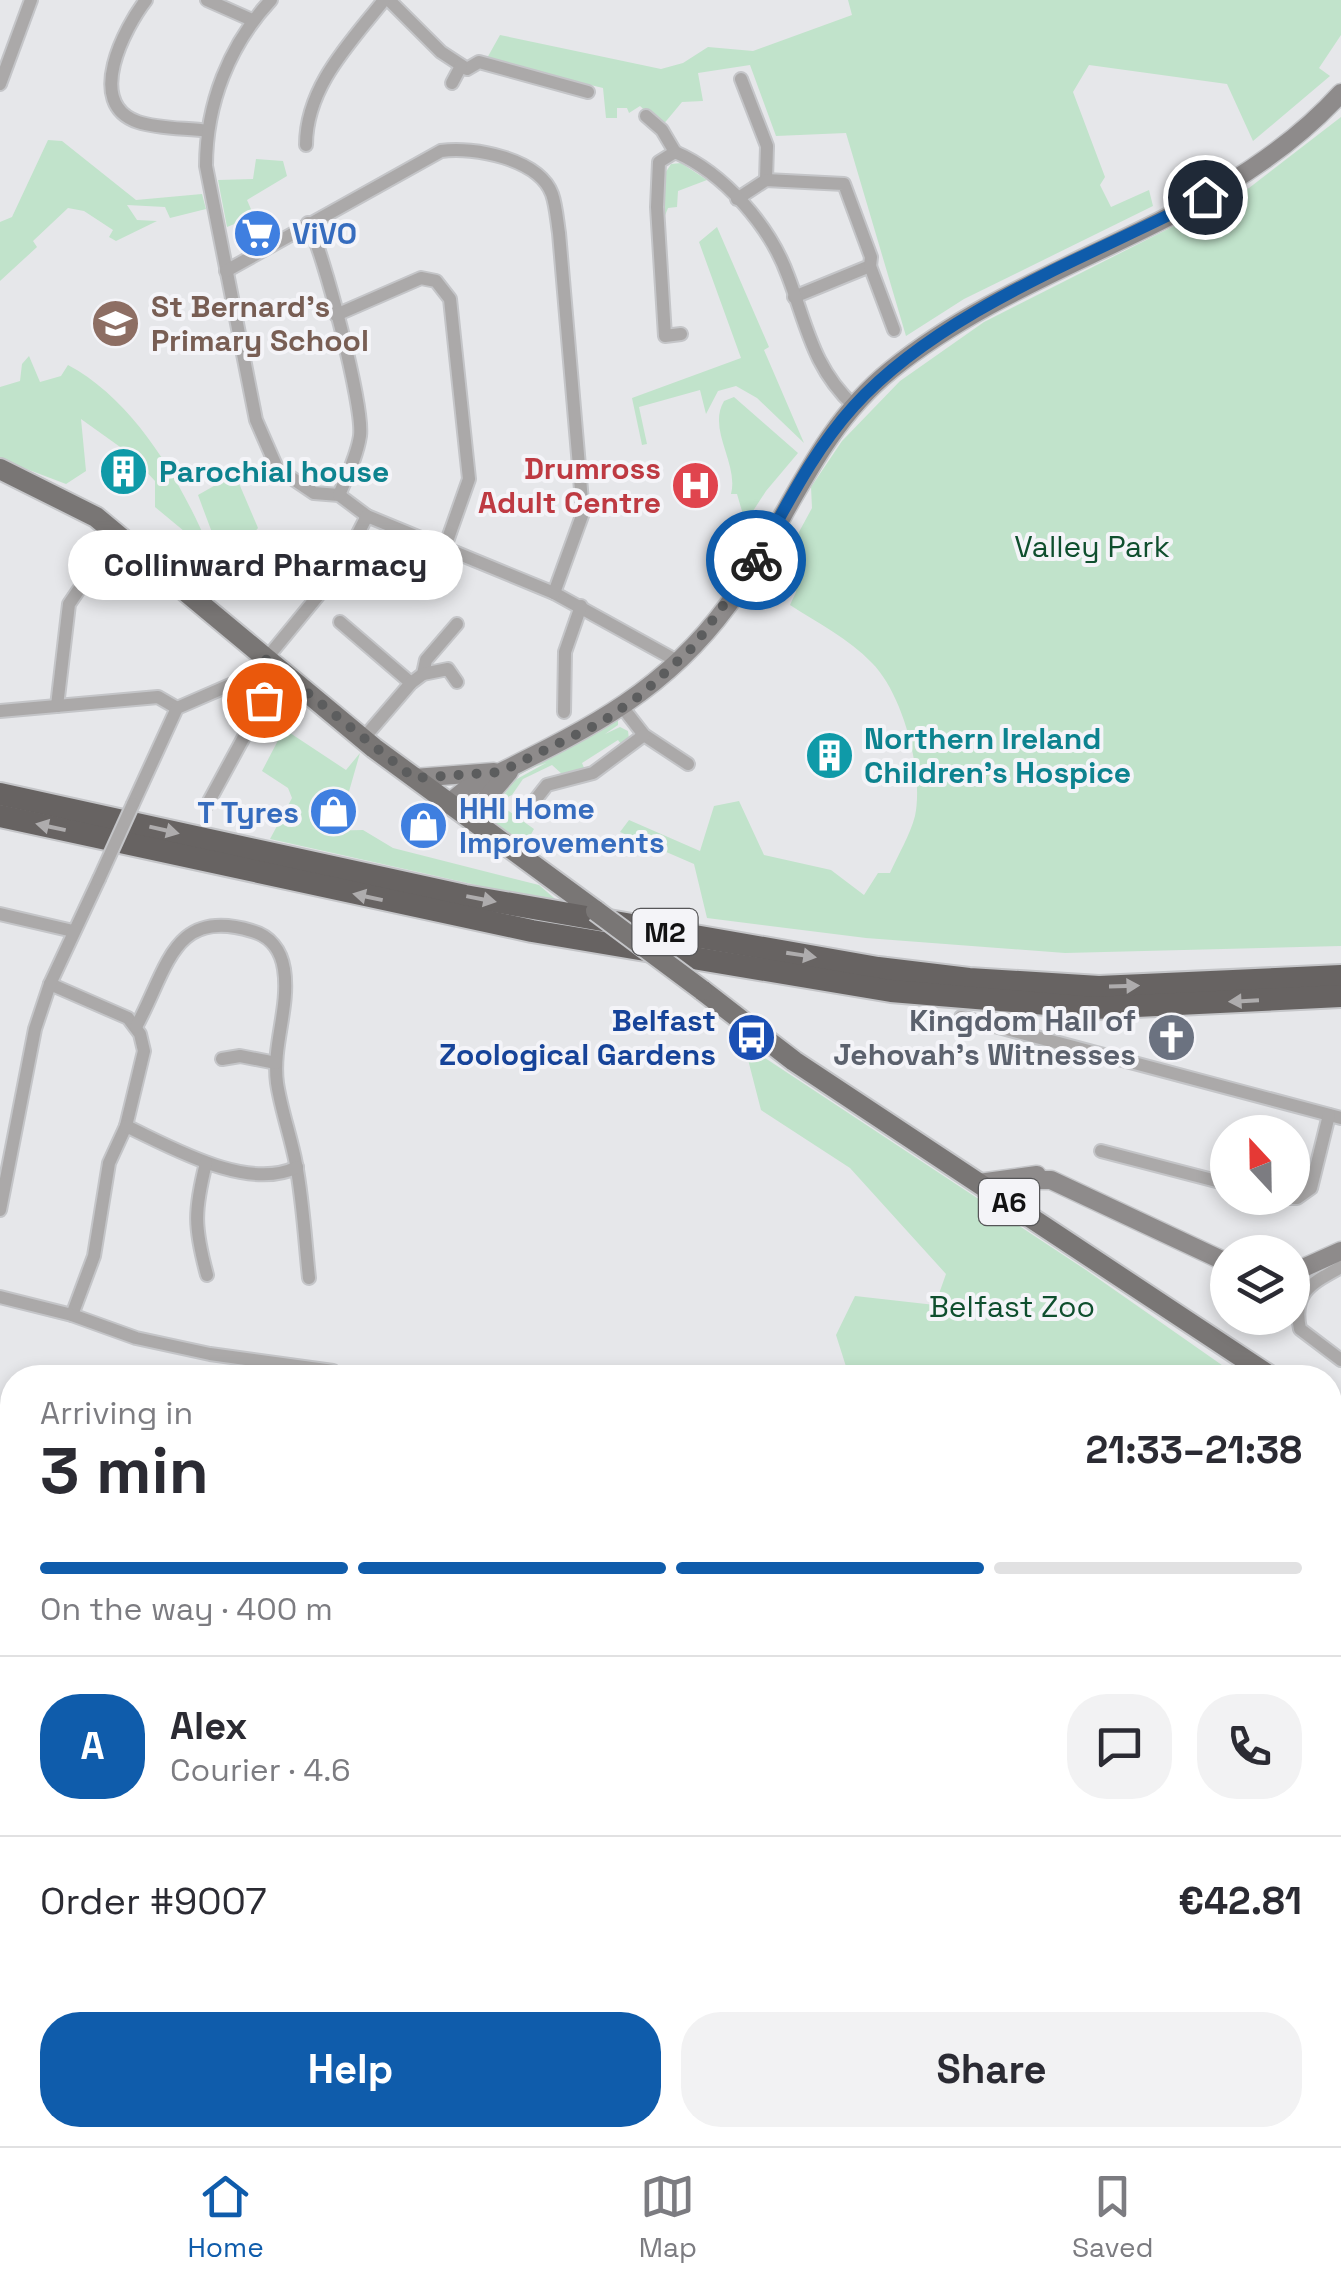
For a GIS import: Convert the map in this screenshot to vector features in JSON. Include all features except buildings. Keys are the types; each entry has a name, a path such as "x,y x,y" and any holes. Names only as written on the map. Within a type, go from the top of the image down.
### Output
{"highway":[{"name":"M2","path":"0,794 465,896 878,968 987,981 1098,987 1341,976"},
{"name":"M2","path":"0,816 532,931 891,992 1096,1008 1341,996"}],"main road":[{"path":"449,803 623,708 679,662 738,590 836,427 889,371 934,339 1253,169 1341,94"},
{"name":"A6","path":"0,469 73,502 117,534 259,666 292,680 414,778 794,1061 1253,1365"},
{"path":"414,778 508,768"},
{"path":"478,825 485,800 508,768"},
{"path":"979,1183 1026,1173 1040,1177 1210,1256"},
{"path":"1008,1202 1023,1183 1040,1177"},
{"path":"1310,1265 1341,1251"}],"street":[{"path":"0,84 31,0"},
{"path":"146,0 133,17 109,74 115,99 126,116 138,122 208,130"},
{"path":"207,0 252,20"},
{"path":"271,0 252,20 222,73 208,130 206,166 256,420 269,457 284,474 314,493 338,494 367,516 554,593 679,662"},
{"path":"306,145 306,123 328,73 387,0 407,5 440,52 461,66 468,69 479,62 588,92"},
{"path":"452,83 461,66"},
{"path":"741,79 767,146 766,180"},
{"path":"646,116 662,130 675,152 694,161 737,198 775,248 814,356 854,406"},
{"path":"226,271 441,150 469,150 538,173 552,192 559,233 583,514 554,593"},
{"path":"675,152 659,162 656,207 664,336 681,334"},
{"path":"737,198 766,180 844,184 894,330"},
{"path":"308,223 336,315 361,434 338,494"},
{"path":"794,297 870,266"},
{"path":"336,315 421,278 445,288 450,299 469,479 445,547"},
{"path":"836,427 839,392"},
{"path":"0,1210 35,1029 50,984 177,708 259,666 340,569 367,516"},
{"path":"57,706 69,604 117,534"},
{"path":"564,712 565,652 580,606"},
{"path":"340,622 411,683"},
{"path":"423,674 426,660 457,624"},
{"path":"259,666 266,692"},
{"path":"363,739 423,674 448,669 457,682"},
{"path":"207,805 266,692 282,681 292,680"},
{"path":"0,712 158,697 177,708"},
{"path":"623,708 644,736 688,764"},
{"path":"525,814 546,785 592,773 644,736"},
{"path":"0,914 73,931"},
{"path":"136,1027 182,941 194,928 210,922 264,934 284,964 276,1062 297,1167 309,1278"},
{"path":"50,984 100,1002 136,1027 144,1052 126,1126 109,1163 94,1256 72,1315"},
{"path":"961,1016 1335,1117 1310,1189"},
{"path":"1062,1042 1068,1028"},
{"path":"222,1058 240,1056 276,1062"},
{"path":"126,1126 206,1163 238,1171 284,1173 297,1167"},
{"path":"1101,1151 1210,1179"},
{"path":"206,1163 194,1209 194,1232 206,1275"},
{"path":"1341,1266 1303,1290 1296,1310 1300,1329 1341,1360"},
{"path":"0,1297 72,1315 136,1338 288,1365"}],"green space":[{"path":"848,0 1341,0 1341,35 1319,68 1330,76 1253,141 1227,84 1089,65 1073,92 1105,177 1100,185 1111,207 1149,190 1153,206 964,299 906,336 846,133 776,136 750,65 698,73 703,101 682,102 662,126 640,106 629,113 627,108 617,108 617,118 606,118 603,88 486,60 500,35 661,69 683,63 708,47 753,51 852,15"},
{"name":"Valley Park","path":"1341,117 1341,946 1065,953 866,938 707,918 694,864 620,832 629,820 700,851 714,806 739,801 764,855 831,870 864,895 878,873 890,873 915,816 914,757 893,694 863,654 790,605 796,592 780,567 812,508 811,487 842,441 900,381 984,322 1249,188"},
{"path":"48,140 62,141 136,200 202,194 206,209 170,218 165,207 127,205 137,220 157,221 116,241 109,237 113,230 84,211 68,208 33,241 37,247 0,281 0,222 12,217"},
{"path":"256,159 283,161 287,176 247,200 254,216 227,227 218,180 253,179"},
{"path":"681,163 707,180 678,191 677,207 668,208 664,218 662,178 671,164"},
{"path":"717,227 769,347 764,350 804,443 757,398 736,386 718,391 706,414 700,390 639,407 647,444 642,445 632,398 741,358 699,242"},
{"path":"29,356 40,382 61,376 68,365 92,380 134,420 169,469 209,547 202,546 155,507 155,481 130,454 81,419 86,471 66,484 0,459 0,387 20,381 22,364"},
{"path":"734,397 798,453 766,491 740,531 732,522 744,518 737,494 731,494 731,470 719,423 724,401"},
{"path":"235,474 258,528 230,561 220,554 198,495"},
{"path":"618,720 618,725 605,734 620,727 628,731 629,739 623,747 618,740 582,763 585,770 562,774 552,765 523,779 512,795 499,801 515,780 546,763 528,770 505,787 492,813 485,809 510,777"},
{"path":"284,729 346,770 360,753 348,795 321,797 320,831 363,830 393,848 539,885 561,904 270,839 292,798 288,788 262,771"},
{"path":"496,802 534,829 525,845 517,840 520,836 512,836 496,823"},
{"name":"Belfast Zoo","path":"744,1044 1086,1270 1222,1365 846,1365 836,1335 855,1296 935,1305 946,1274 850,1168 761,1110"}],"way so far":[{"path":"264,700 267,690 253,675 264,658 414,778 500,772 584,732 642,694 709,629 756,560"}],"place":[{"name":"ViVO","path":"257,233"},
{"name":"St Bernard's Primary School","path":"116,323"},
{"name":"Parochial house","path":"124,471"},
{"name":"Drumross Adult Centre","path":"696,485"},
{"name":"Collinward Pharmacy","path":"264,700"},
{"name":"Northern Ireland Children's Hospice","path":"829,755"},
{"name":"T Tyres","path":"334,812"},
{"name":"HHI Home Improvements","path":"424,825"},
{"name":"Belfast Zoological Gardens","path":"751,1037"},
{"name":"Kingdom Hall of Jehovah's Witnesses","path":"1171,1037"}],"route":[{"path":"756,560 832,432 889,371 968,318 1205,197"}]}
